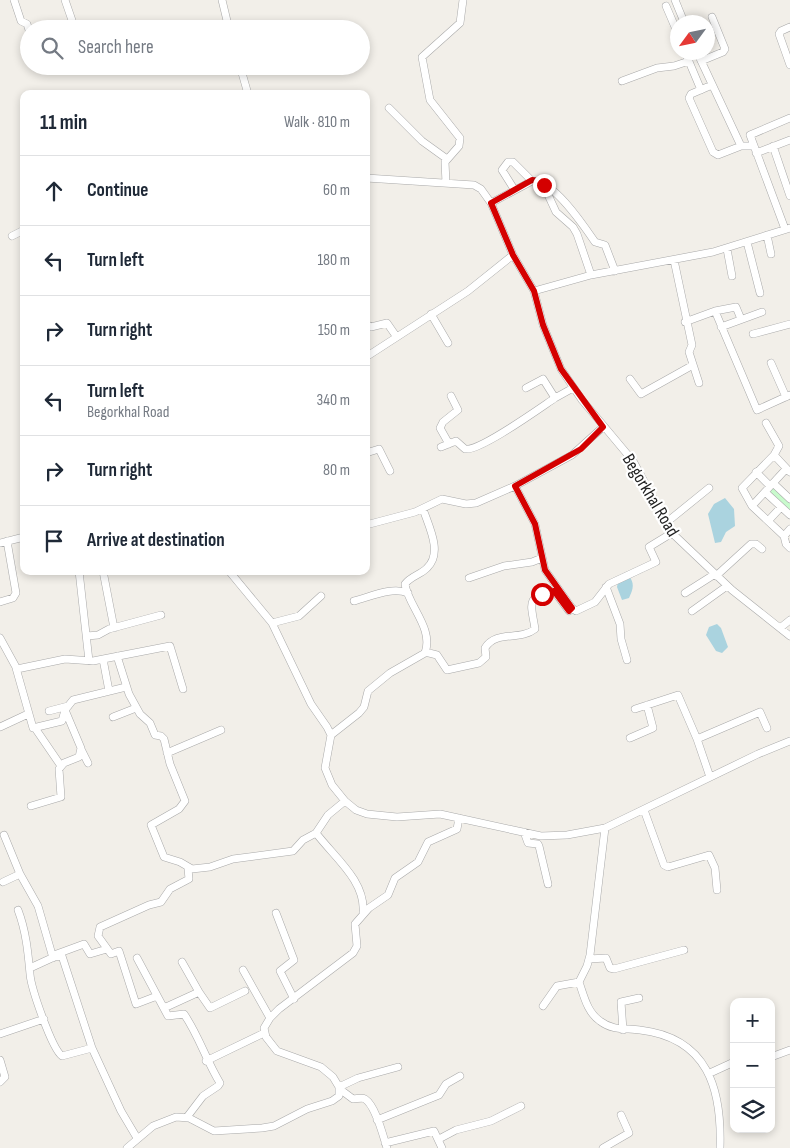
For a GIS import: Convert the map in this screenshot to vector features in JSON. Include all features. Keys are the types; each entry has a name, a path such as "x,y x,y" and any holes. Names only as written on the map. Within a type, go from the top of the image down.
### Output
{"street":[{"path":"14,0 21,20"},
{"path":"65,0 72,20"},
{"path":"222,0 227,20"},
{"path":"446,182 447,159 459,146 460,138 430,100 422,57 460,23 463,0"},
{"path":"674,0 681,15"},
{"path":"666,6 670,15"},
{"path":"715,24 725,48 723,52 715,55"},
{"path":"790,27 779,34 790,65"},
{"path":"622,81 657,68 674,66 689,61 701,90"},
{"path":"701,61 741,146"},
{"path":"243,75 247,90"},
{"path":"712,86 691,94 688,98 715,154 741,146 755,149 773,146 790,140"},
{"path":"389,108 422,141 447,159"},
{"path":"534,291 591,275 727,249 787,229 750,138 751,132 790,118"},
{"path":"773,146 790,196"},
{"path":"514,189 502,170 508,162 513,162 532,180"},
{"name":"Begorkhal Road","path":"370,178 446,182 478,186 491,203 513,255 534,291 552,349 573,388 603,427 633,460 672,533 727,586 790,636"},
{"path":"491,203 532,180 539,181 559,197 583,223 596,243 605,245 615,271"},
{"path":"544,185 556,212 577,234 591,275"},
{"path":"12,236 20,232"},
{"path":"767,235 771,254"},
{"path":"747,242 760,293"},
{"path":"727,249 732,276"},
{"path":"370,354 468,291 513,255"},
{"path":"674,260 685,322 691,342 689,352 699,382"},
{"path":"685,322 715,311 736,307 741,319"},
{"path":"715,311 757,410 788,396 770,363"},
{"path":"721,327 762,312"},
{"path":"431,314 448,343"},
{"path":"370,326 387,323 396,336"},
{"path":"753,334 790,324"},
{"path":"630,379 641,394 693,365"},
{"path":"526,388 543,379 555,398"},
{"path":"441,447 456,441 465,449 472,449 497,436 573,388"},
{"path":"449,444 440,428 443,422 458,410 451,396"},
{"path":"766,423 779,446 774,455 742,488 752,506 784,536 786,544 790,548"},
{"path":"370,524 423,509 445,498 471,504 515,486 581,449 603,427"},
{"path":"370,452 380,450 390,471"},
{"path":"752,506 769,487 788,471 774,455"},
{"path":"756,472 769,487 781,507 790,515"},
{"path":"515,486 535,524 545,570 572,608 578,610 592,604 606,587 656,562 649,546 672,533"},
{"path":"769,487 790,498"},
{"path":"667,522 709,488"},
{"path":"768,521 781,507"},
{"path":"423,509 435,548 434,560 427,568 410,578 405,584 421,620 427,646 426,652 390,673 368,691 362,710 331,735 325,768 332,785 345,801 356,810 378,816 440,814 541,836 567,835 605,828 790,741"},
{"path":"784,536 790,529"},
{"path":"0,602 13,598 16,593 3,542 20,538"},
{"path":"684,593 716,575 751,544 756,544 762,548"},
{"path":"469,578 504,566 532,562 542,558"},
{"path":"79,575 89,661"},
{"path":"104,575 114,628"},
{"path":"232,575 272,622 314,709 331,735"},
{"path":"692,611 727,586"},
{"path":"606,587 620,624 621,639 627,660"},
{"path":"354,601 401,590 408,593"},
{"path":"426,652 437,656 447,670 479,663 486,657 486,648 495,638 525,635 535,629 531,607 532,599 535,596 554,591 566,609 569,611 572,608"},
{"path":"272,622 299,616 321,596"},
{"path":"86,636 98,635 114,628 161,615"},
{"path":"780,628 790,620"},
{"path":"0,638 16,668 31,725 35,728 60,766 58,779 61,797 30,806"},
{"path":"16,668 65,659 89,661 170,646 183,689"},
{"path":"117,656 126,687 136,708 148,721 155,735 163,738 185,803 153,822 151,826 162,856 180,862 188,869 189,879 170,889 161,902 149,904 100,927 98,936 111,954 119,951 136,1004 158,996"},
{"path":"103,659 109,691"},
{"path":"49,711 66,708 76,699 126,687"},
{"path":"636,709 678,695 697,738 710,777"},
{"path":"630,738 653,728 646,705"},
{"path":"35,728 62,722 66,708"},
{"path":"66,708 88,763"},
{"path":"113,717 136,708"},
{"path":"697,738 760,712 766,728"},
{"path":"0,727 28,714"},
{"path":"167,753 221,730"},
{"path":"60,766 79,757 81,748"},
{"path":"188,869 210,867 233,859 293,850 303,840 316,832 328,815 345,801"},
{"path":"644,810 664,865 668,867 709,855 715,868 717,890"},
{"path":"206,1060 264,1033 270,1018 353,953 357,946 355,924 363,913 388,895 395,878 418,862 428,842 457,829 459,818"},
{"path":"605,828 589,959 579,982 591,1014 612,1028 640,1030 673,1038 686,1046 710,1073 720,1117 720,1148"},
{"path":"316,832 354,879 364,900 363,913"},
{"path":"524,832 527,842 540,846 548,884"},
{"path":"4,835 20,874 38,906 52,956"},
{"path":"3,882 20,874"},
{"path":"18,910 25,927 31,980 52,1044 62,1056 92,1048"},
{"path":"276,913 294,960 280,971 294,998"},
{"path":"30,968 52,956 84,944 90,954 107,949"},
{"path":"589,959 606,958 610,968 614,969 684,950"},
{"path":"52,956 62,956 64,960 92,1048 121,1111 137,1138"},
{"path":"137,958 168,1016 184,1014 196,1032 206,1060 220,1085 203,1096 187,1117"},
{"path":"182,962 210,1008 245,991"},
{"path":"243,970 270,1018"},
{"path":"543,1006 557,986 579,982"},
{"path":"164,1008 199,992"},
{"path":"623,1030 621,1002 639,998"},
{"path":"0,1034 44,1019"},
{"path":"264,1033 277,1051 322,1067 333,1077 340,1089 353,1099 364,1099 378,1120 386,1146 431,1131 436,1133 442,1148"},
{"path":"775,1056 790,1050"},
{"path":"0,1060 5,1077 0,1082"},
{"path":"710,1073 730,1064"},
{"path":"340,1089 358,1078 398,1067"},
{"path":"378,1120 439,1095 446,1084 460,1076"},
{"path":"127,1148 137,1138 160,1122 176,1117 187,1117 214,1131 274,1126 307,1109 332,1101 339,1096 340,1089"},
{"path":"439,1139 456,1130 491,1121 521,1106"},
{"path":"603,1148 629,1133 621,1115"}],"green space":[{"path":"773,484 790,500 790,514 766,492"}],"water":[{"path":"725,498 734,509 735,526 726,532 721,542 715,543 708,514 714,504"},
{"path":"629,576 633,584 632,589 629,598 622,600 617,587 618,582"},
{"path":"717,624 721,628 728,647 722,653 716,651 706,635 709,627"}],"route":[{"path":"542,594 554,591 566,609 569,611 572,608 545,570 535,524 515,486 581,449 603,427 561,369 543,325 534,291 513,255 502,225 491,203 532,180 539,181 544,185"}]}
